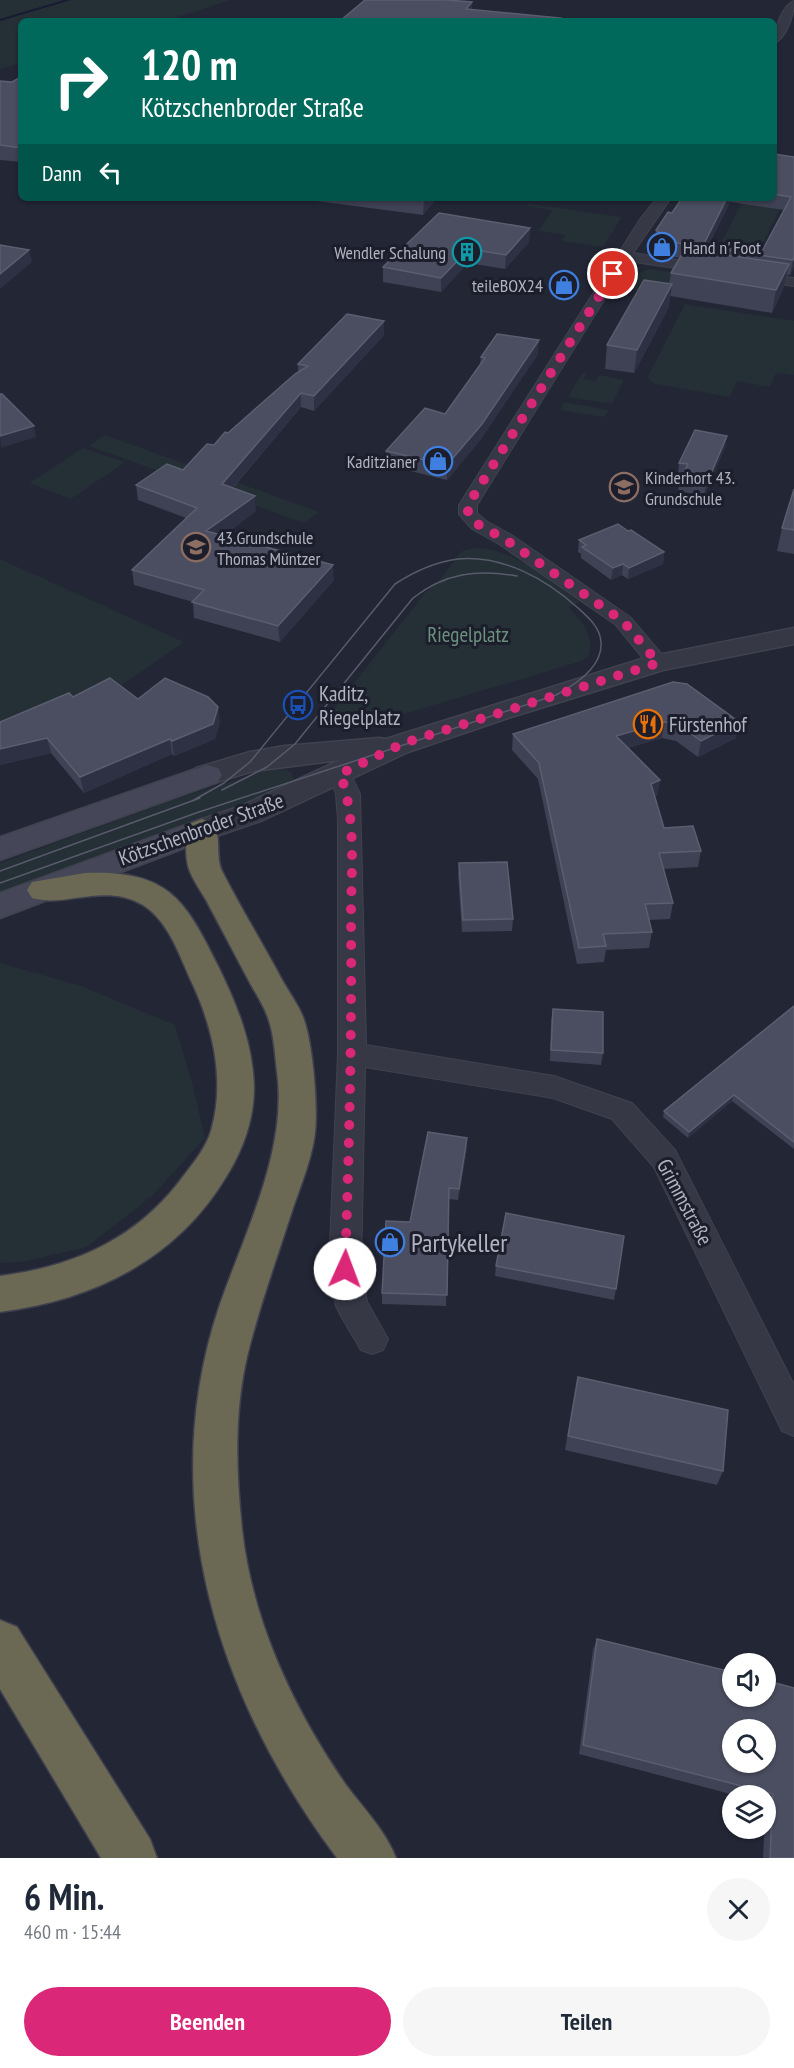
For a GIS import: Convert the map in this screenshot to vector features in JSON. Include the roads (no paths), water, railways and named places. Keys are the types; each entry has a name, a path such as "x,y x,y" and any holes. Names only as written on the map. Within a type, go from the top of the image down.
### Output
{"highway":[{"path":"202,830 204,867 238,925 286,1018 296,1076 296,1134 225,1360 216,1415 215,1472 219,1532 231,1594 251,1658 272,1707 328,1803 370,1858"},
{"path":"0,1294 36,1289 69,1280 102,1267 158,1232 181,1210 219,1156 230,1129 234,1100 236,1072 226,1020 175,918 163,903 139,890 122,885 76,884 43,890"},
{"path":"0,1644 131,1858"}],"main road":[{"name":"Kötzschenbroder Straße","path":"0,849 207,775"},
{"name":"Kötzschenbroder Straße","path":"0,906 202,830"}],"street":[{"path":"777,35 794,4"},
{"path":"658,663 623,621 506,540 479,525 468,514 468,505 651,212 661,201"},
{"path":"624,256 794,282"},
{"name":"Kötzschenbroder Straße","path":"202,830 252,813 340,774 398,745 658,663 794,636"},
{"name":"Kötzschenbroder Straße","path":"207,775 250,762 285,756 398,745"},
{"path":"340,774 348,794 350,820 352,1054 345,1269 352,1306 372,1339"},
{"name":"Grimmstraße","path":"352,1054 554,1087 622,1111 666,1159 794,1420"}],"waterway":[{"path":"0,20 69,0"}],"tram line":[{"path":"0,883 199,812 556,695 579,680 593,667 600,651 601,642 598,632 586,615 566,597 538,579 507,565 475,559 458,559 425,568 395,584 250,762 224,783 192,801"},
{"path":"222,790 267,767 295,744 413,598 437,583 462,575 488,573 517,576"},
{"path":"192,801 200,798"},
{"path":"0,871 192,801"}],"place":[{"name":"Hand n' Foot","path":"662,247"},
{"name":"Wendler Schalung","path":"467,252"},
{"name":"teileBOX24","path":"564,285"},
{"name":"Kaditzianer","path":"438,461"},
{"name":"Kinderhort 43. Grundschule","path":"624,487"},
{"name":"43.Grundschule Thomas Müntzer","path":"196,547"},
{"name":"Kaditz, Riegelplatz","path":"298,705"},
{"name":"Fürstenhof","path":"648,724"},
{"name":"Partykeller","path":"390,1242"}],"park label":[{"name":"Riegelplatz","path":"468,634"}]}
